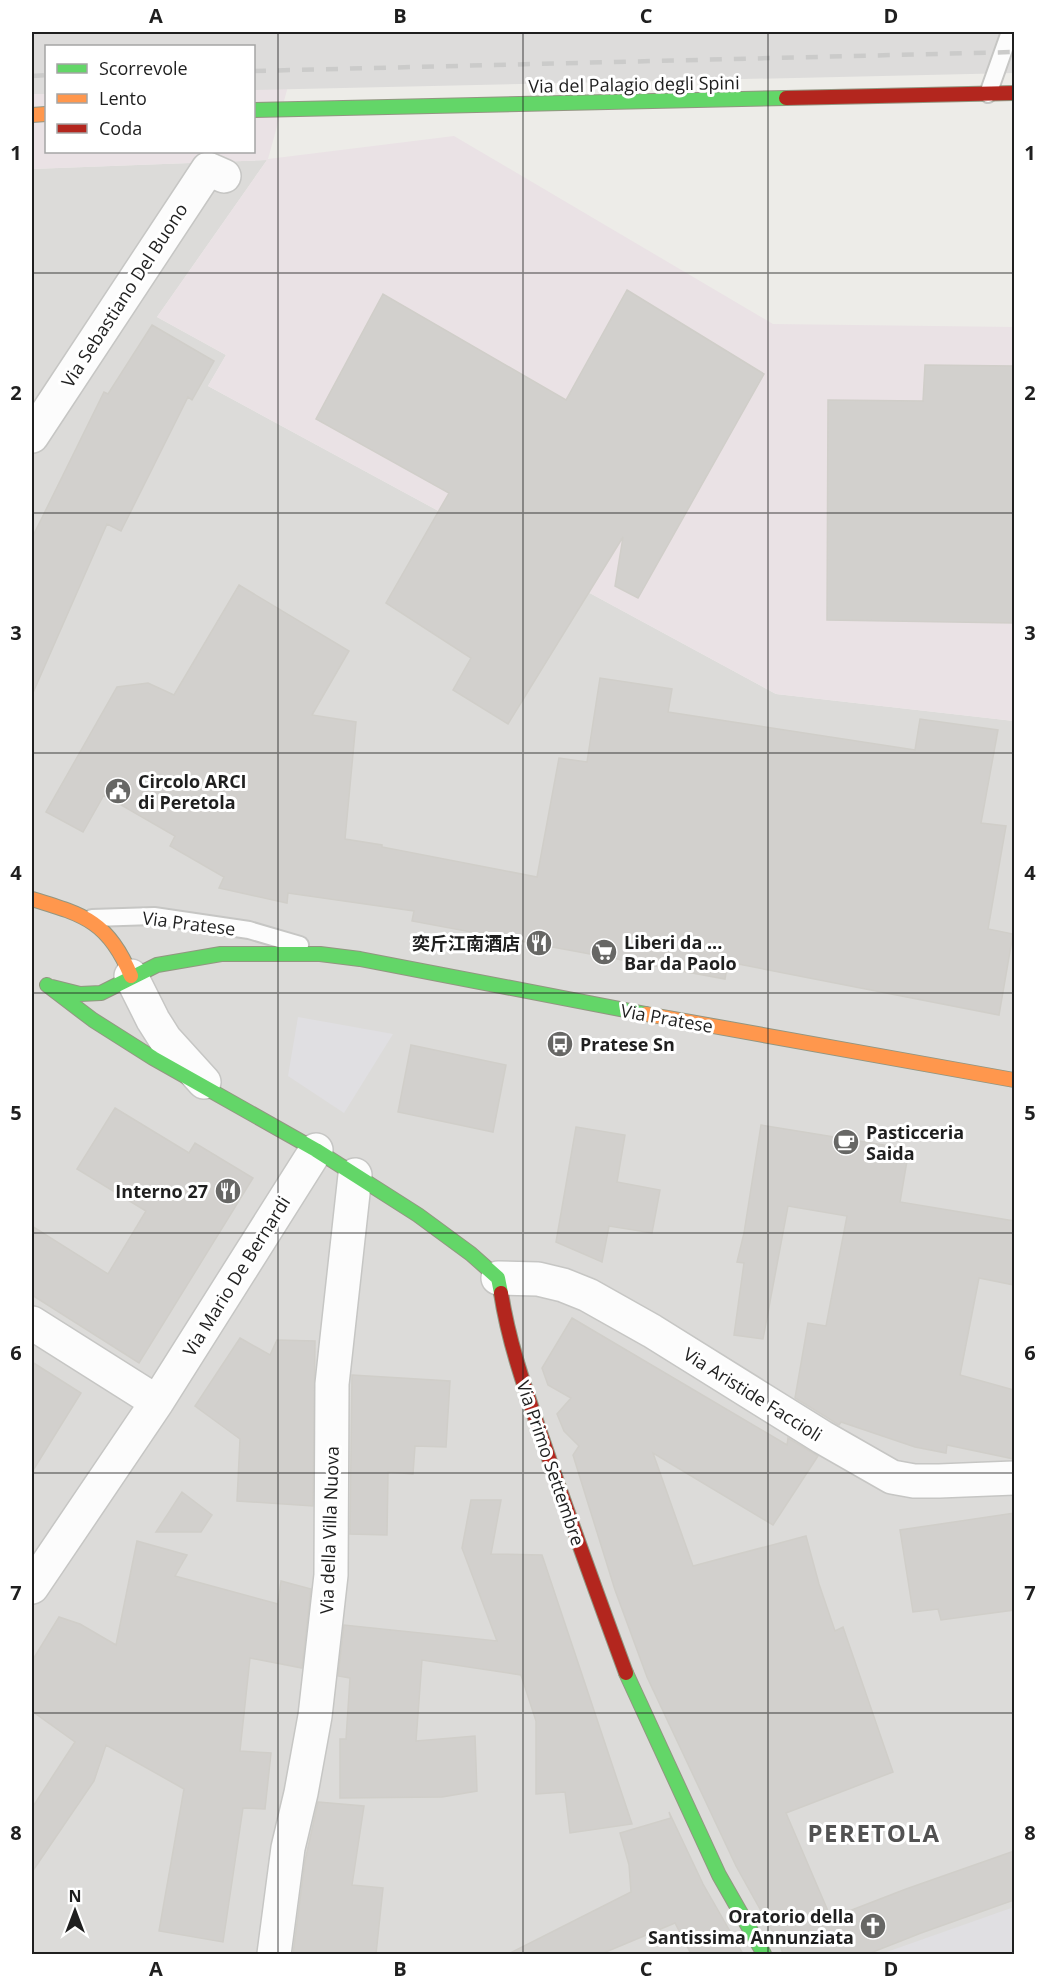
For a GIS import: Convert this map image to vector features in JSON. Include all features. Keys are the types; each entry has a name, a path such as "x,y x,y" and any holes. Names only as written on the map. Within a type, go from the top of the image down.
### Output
{"main road":[{"name":"Via del Palagio degli Spini","path":"255,110 1014,93"},
{"name":"Via Pratese","path":"32,899 90,919 117,943 131,976"},
{"name":"Via Pratese","path":"32,976 46,985 80,994 92,994 111,988 131,976 166,962 221,954 320,954 360,959 559,999 1014,1080"},
{"path":"46,985 93,1020 170,1068 316,1150 355,1175 447,1235 498,1278"},
{"name":"Via Primo Settembre","path":"498,1278 505,1319 522,1379 569,1518 630,1684 719,1875 764,1954"}],"street":[{"name":"Via Sebastiano Del Buono","path":"32,436 207,169 224,176"},
{"path":"131,976 165,1039 212,1090"},
{"name":"Via Mario De Bernardi","path":"32,1587 157,1402 316,1150"},
{"name":"Via della Villa Nuova","path":"274,1954 288,1848 315,1716 331,1575 332,1384 355,1175"},
{"name":"Via Aristide Faccioli","path":"498,1278 538,1279 563,1285 588,1295 652,1331 822,1437 892,1477 914,1481 1014,1478"},
{"path":"32,1323 157,1402"}],"lane":[{"path":"988,94 1010,32"},
{"name":"Via Pratese","path":"90,919 154,916 212,924 278,937 320,954"}],"shaded area":[{"path":"32,32 303,32 268,159 454,136 773,324 1014,327 1014,721 776,694 208,386 226,355 157,317 267,160 32,169"},
{"path":"267,160 157,317 226,355 208,386 776,694 1014,721 1014,1954 32,1954 32,169"},
{"path":"298,1017 393,1034 344,1113 288,1076"},
{"path":"1014,1907 1014,1954 881,1954"}],"pier":[{"path":"32,32 1014,32 1014,73 255,90 255,45 45,45 45,94 32,94"}],"building":[{"path":"627,290 764,374 638,598 615,586 623,537 508,724 453,690 471,658 386,603 449,493 316,419 383,294 566,400"},
{"path":"152,325 214,361 192,400 188,397 121,531 107,524 32,695 32,538 104,392 108,394"},
{"path":"925,365 1014,366 1014,623 827,620 828,400 923,401"},
{"path":"239,585 349,651 312,715 356,722 345,839 537,877 559,758 587,762 600,678 672,689 668,712 915,750 920,719 998,730 981,823 1006,826 988,929 1013,934 999,1015 728,962 725,979 412,921 414,911 288,893 287,903 219,888 224,877 170,846 175,836 104,795 83,832 46,812 117,687 148,683 174,695"},
{"path":"411,1045 506,1065 493,1132 398,1112"},
{"path":"115,1108 189,1153 195,1143 253,1178 139,1363 32,1295 32,1226 108,1274 146,1211 77,1169"},
{"path":"761,1125 909,1149 900,1202 1014,1221 1014,1285 979,1278 960,1375 1014,1390 1014,1459 947,1445 946,1453 915,1447 841,1422 839,1425 795,1398 808,1323 826,1326 847,1216 788,1206 763,1339 734,1335 744,1263 737,1262 744,1233"},
{"path":"576,1127 625,1135 617,1182 660,1190 652,1233 609,1226 602,1262 556,1242"},
{"path":"572,1318 787,1445 788,1438 818,1456 773,1525 653,1453 693,1566 806,1536 835,1631 843,1627 893,1772 786,1813 831,1918 1014,1851 1014,1900 868,1954 783,1954 736,1866 647,1677 615,1590 573,1455 579,1446 564,1431 557,1414 571,1398 548,1385 542,1368"},
{"path":"240,1338 270,1355 277,1340 315,1341 313,1506 237,1501 240,1439 195,1406"},
{"path":"32,1362 81,1393 32,1472"},
{"path":"352,1375 450,1381 446,1447 415,1446 413,1474 388,1472 387,1535 350,1534"},
{"path":"182,1492 212,1515 201,1532 156,1532"},
{"path":"471,1500 501,1500 491,1554 542,1555 632,1824 570,1833 565,1792 536,1794 536,1721 521,1675 422,1660 416,1741 475,1736 477,1791 442,1797 340,1798 340,1739 346,1739 350,1678 338,1676 344,1625 497,1641 462,1548"},
{"path":"1014,1513 1014,1610 941,1620 938,1609 913,1612 900,1530"},
{"path":"137,1541 187,1555 175,1576 278,1604 281,1581 311,1589 302,1668 250,1658 240,1751 271,1753 265,1809 243,1808 223,1942 159,1931 184,1789 106,1745 94,1781 32,1872 32,1808 75,1742 32,1711 32,1661 59,1617 80,1624 116,1645"},
{"path":"318,1802 364,1806 352,1885 383,1888 376,1954 293,1954 305,1861"},
{"path":"669,1812 703,1884 743,1954 691,1954 675,1923 601,1954 508,1954 631,1892 629,1865 620,1833 671,1818"}],"railway":[{"path":"255,71 1014,52"},
{"path":"32,76 45,75"}],"traffic: fast":[{"path":"255,110 786,98"},
{"path":"52,987 80,994 101,993 157,965 221,954 320,954 360,959 646,1014"},
{"path":"47,985 93,1020 153,1058 316,1150 418,1215 471,1254 498,1278 501,1293"},
{"path":"626,1673 719,1875 764,1954"}],"traffic: slow":[{"path":"32,115 45,114"},
{"path":"32,899 67,910 93,923 114,943 131,976"},
{"path":"646,1014 1014,1080"}],"traffic: jam":[{"path":"786,98 1014,93"},
{"path":"501,1293 525,1388 626,1673"}],"place":[{"name":"Circolo ARCI di Peretola","path":"118,791"},
{"name":"奕斤江南酒店","path":"539,943"},
{"name":"Liberi da ... Bar da Paolo","path":"604,952"},
{"name":"Pratese Sn","path":"560,1044"},
{"name":"Pasticceria Saida","path":"846,1142"},
{"name":"Interno 27","path":"228,1191"},
{"name":"Oratorio della Santissima Annunziata","path":"873,1926"}],"district":[{"name":"PERETOLA","path":"874,1832"}]}
